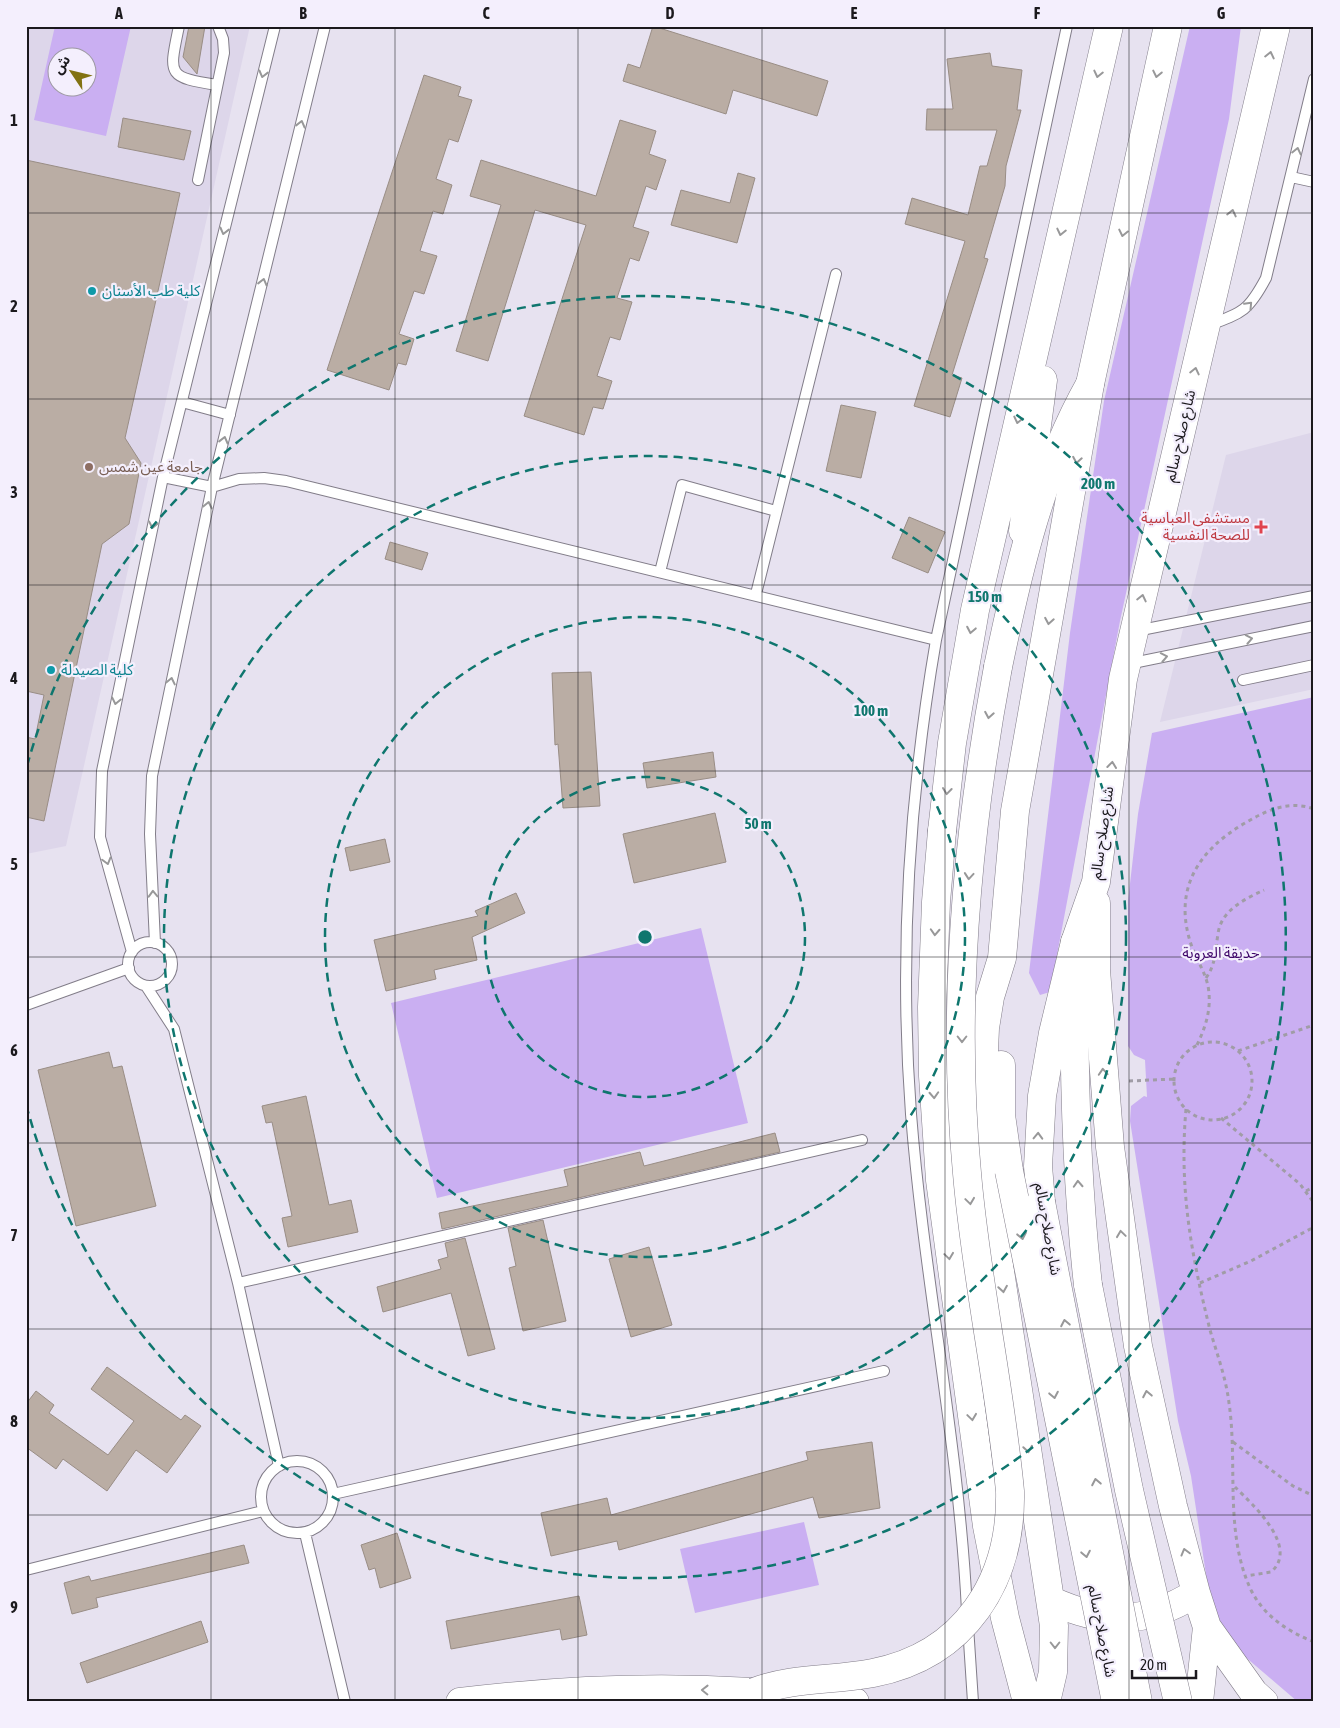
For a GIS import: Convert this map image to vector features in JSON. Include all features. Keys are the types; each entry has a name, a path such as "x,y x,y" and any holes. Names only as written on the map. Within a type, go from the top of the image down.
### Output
{"main road":[{"path":"1027,1702 1005,1618 987,1526 939,1172 933,1076 932,1007 936,910 942,831 954,734 975,610 1109,26"},
{"name":"شارع صلاح سالم","path":"1116,1702 1009,1171 1001,1115 1000,1048 990,997 1002,958 1015,811 1090,384 1168,26"},
{"name":"شارع صلاح سالم","path":"1138,1702 1041,1202 1038,1166 1042,1096 1075,942 1096,882 1126,664 1276,26"},
{"path":"754,1692 796,1681 887,1670 931,1651 957,1632 978,1608 994,1582 1004,1552 1010,1522 1010,1491 967,1174 962,1065 963,956 970,856 985,739 1016,576 1046,361 1047,333 1044,304"},
{"path":"1016,576 1058,448 1090,384"},
{"path":"1096,882 1096,970 1111,1156 1138,1346 1154,1427 1196,1593 1207,1627 1254,1693 1264,1702"},
{"path":"1075,942 1074,1116 1079,1207 1088,1285 1129,1490 1178,1702"},
{"path":"990,997 985,1028 981,1094 984,1166 1052,1601 1055,1649 1053,1672 1046,1702"},
{"path":"1052,1601 1081,1614 1112,1619 1143,1616 1173,1607 1196,1593"},
{"path":"1199,1702 1207,1627"},
{"path":"460,1702 612,1690 754,1692 855,1702"}],"lane":[{"path":"179,26 171,62 175,73 185,80 217,85"},
{"path":"198,180 224,53 223,39 218,26"},
{"path":"275,26 163,477 102,771 100,837 132,952 129,968 132,976 146,986 174,1029 238,1283 279,1466"},
{"path":"155,943 150,834 152,776 212,487 325,26"},
{"path":"973,1702 961,1525 920,1195 906,1035 907,875 922,724 936,640 1067,26"},
{"path":"1206,326 1239,314 1251,303 1269,271 1314,79"},
{"path":"1291,177 1314,182"},
{"path":"756,594 836,274"},
{"path":"182,402 230,415"},
{"path":"163,477 212,487 239,479 264,478 286,481 756,594 936,640"},
{"path":"660,572 682,485 776,510"},
{"path":"1134,631 1314,596"},
{"path":"1126,664 1314,626"},
{"path":"1244,680 1314,665"},
{"path":"132,952 146,943 155,943 163,946 168,952 171,969 162,983 146,986"},
{"path":"26,1004 129,968"},
{"path":"238,1283 862,1140"},
{"path":"333,1494 884,1371"},
{"path":"294,1462 309,1463 326,1475 333,1494 329,1514 315,1529 295,1534 280,1529 268,1520 263,1511 261,1491 265,1481 279,1466 294,1462"},
{"path":"26,1570 263,1511"},
{"path":"305,1533 345,1702"}],"path":[{"path":"1197,1045 1209,1013 1206,978 1192,948 1185,903 1189,883 1197,864 1209,848 1263,813 1297,804 1314,809"},
{"path":"1206,978 1214,964 1218,933 1226,916 1241,901 1264,890"},
{"path":"1238,1052 1314,1025"},
{"path":"1218,1042 1238,1052 1250,1072 1251,1084 1248,1096 1242,1106 1233,1114 1222,1118 1203,1118 1186,1109 1179,1100 1174,1079 1177,1065 1185,1053 1197,1045 1218,1042"},
{"path":"1104,1083 1174,1079"},
{"path":"1186,1109 1183,1176 1185,1204 1200,1283 1229,1402 1233,1442 1236,1540 1246,1576 1261,1605 1272,1618 1285,1628 1314,1642"},
{"path":"1222,1118 1306,1191 1314,1203"},
{"path":"1306,1191 1314,1187"},
{"path":"1200,1283 1251,1261 1314,1227"},
{"path":"1233,1442 1293,1486 1314,1496"},
{"path":"1235,1488 1266,1521 1276,1536 1280,1550 1278,1563 1271,1572 1246,1576"}],"shaded area":[{"name":"جامعة عين شمس","path":"26,26 250,26 66,846 26,854"},
{"name":"مستشفى العباسية للصحة النفسية","path":"1314,432 1314,689 1160,722 1226,455"}],"green space":[{"path":"55,26 131,26 106,136 34,120 48,57 48,98 98,98 98,48 50,48"},
{"path":"1190,26 1241,26 1229,119 1120,621 1050,992 1040,995 1029,973 1070,633 1104,401"},
{"name":"حديقة العروبة","path":"1314,697 1314,1702 1298,1702 1236,1649 1223,1632 1209,1594 1191,1476 1178,1421 1130,1121 1131,1106 1144,1096 1147,1097 1145,1060 1134,1055 1128,1046 1128,901 1138,814 1152,733"},
{"path":"701,928 748,1123 437,1198 391,1003"},
{"path":"804,1522 819,1585 695,1613 680,1549"}],"building":[{"path":"189,26 205,26 197,74 183,57"},
{"path":"653,26 828,81 817,116 733,90 726,114 623,81 628,64 640,68"},
{"path":"990,53 992,66 1022,70 1017,110 1021,110 1006,166 1005,186 984,258 988,259 952,375 962,378 950,417 914,406 965,241 905,224 912,198 968,215 980,166 987,166 997,130 926,130 927,109 953,109 947,59"},
{"path":"424,75 461,87 458,96 472,100 458,142 449,139 436,179 452,185 443,214 433,211 420,251 437,256 424,294 414,291 399,334 414,339 406,365 398,363 389,390 327,370"},
{"path":"123,118 191,131 184,160 118,147"},
{"path":"620,120 656,131 649,154 666,160 656,190 646,186 633,227 649,232 639,261 630,258 617,298 632,302 620,340 610,337 597,376 612,381 603,409 593,407 584,435 524,416 586,225 535,210 488,361 456,351 501,205 470,196 481,160 596,196"},
{"path":"26,160 180,193 125,438 141,463 129,524 102,544 44,821 26,817 26,737 35,739 44,695 26,691"},
{"path":"738,173 755,178 737,243 671,225 681,190 730,203"},
{"path":"841,405 876,412 861,478 826,471"},
{"path":"909,517 945,532 928,573 892,558"},
{"path":"390,542 428,553 422,570 385,559"},
{"path":"591,672 600,806 563,808 558,744 555,745 552,673"},
{"path":"713,752 716,777 647,788 643,763"},
{"path":"715,813 726,862 634,883 623,834"},
{"path":"385,839 390,862 350,871 345,848"},
{"path":"516,893 525,913 472,937 477,960 434,970 436,979 386,991 374,940 478,916 475,911"},
{"path":"109,1052 113,1068 122,1066 156,1206 76,1226 38,1070"},
{"path":"306,1096 329,1205 351,1200 358,1232 288,1247 282,1218 292,1216 272,1122 266,1123 262,1106"},
{"path":"775,1133 780,1152 442,1229 439,1213 568,1186 564,1170 640,1152 644,1166"},
{"path":"543,1220 566,1321 523,1331 509,1268 516,1266 508,1228"},
{"path":"465,1238 495,1349 468,1356 451,1293 383,1312 377,1287 441,1269 438,1260 448,1257 445,1243"},
{"path":"649,1247 672,1325 631,1337 609,1259"},
{"path":"107,1367 181,1420 185,1415 201,1426 167,1473 136,1450 107,1491 63,1459 56,1469 26,1447 26,1404 36,1391 54,1405 49,1413 108,1455 134,1421 91,1389"},
{"path":"872,1442 880,1508 819,1518 813,1497 619,1550 617,1541 551,1556 541,1513 607,1498 611,1515 808,1460 806,1452"},
{"path":"397,1533 411,1578 380,1588 375,1568 369,1570 361,1545"},
{"path":"244,1545 249,1563 96,1598 98,1607 72,1614 64,1583 89,1576 91,1581"},
{"path":"579,1596 587,1635 562,1640 560,1629 451,1649 446,1621"},
{"path":"201,1621 208,1642 87,1683 80,1663"}],"place":[{"name":"كلية طب الأسنان","path":"92,291"},
{"name":"جامعة عين شمس","path":"89,467"},
{"name":"مستشفى العباسية للصحة النفسية","path":"1261,527"},
{"name":"كلية الصيدلة","path":"51,670"}]}
